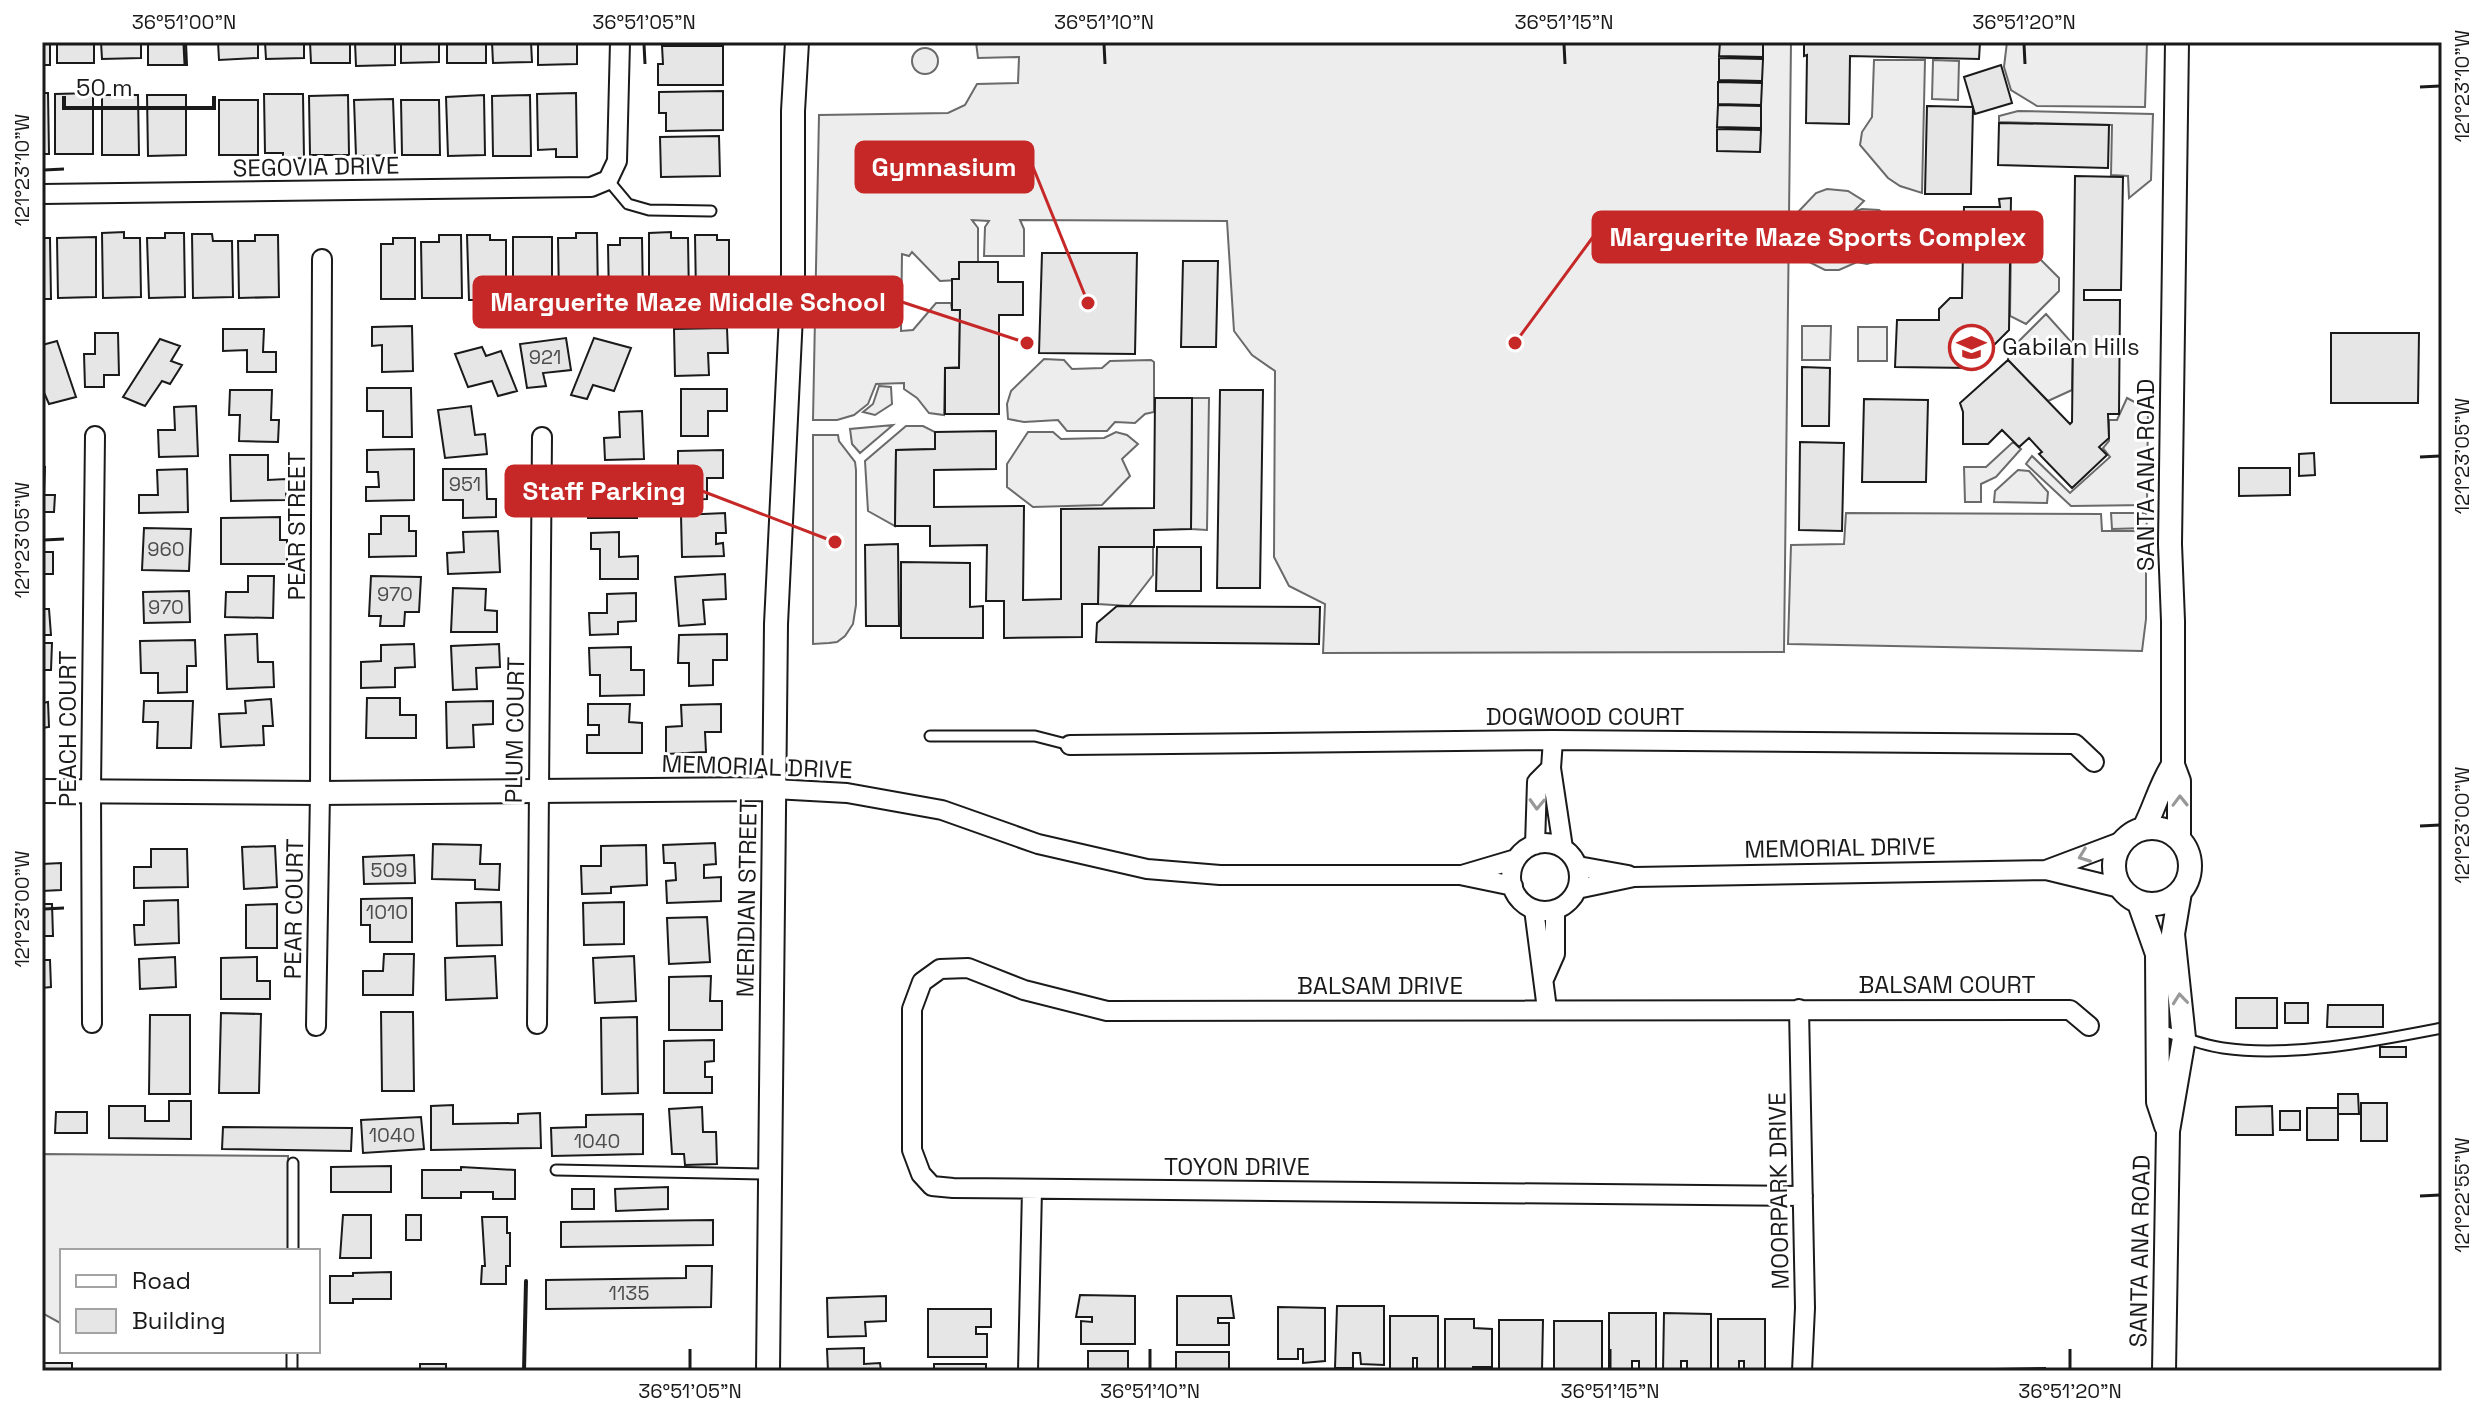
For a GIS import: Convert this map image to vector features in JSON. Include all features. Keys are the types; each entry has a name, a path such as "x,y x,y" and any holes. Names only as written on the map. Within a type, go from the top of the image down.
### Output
{"street":[{"path":"599,184 617,161 620,42"},
{"name":"MERIDIAN STREET","path":"768,1371 776,624 793,274 793,111 797,42"},
{"name":"SANTA ANA ROAD","path":"2164,1371 2168,1131 2184,1038 2173,934 2180,892 2190,876 2187,850 2179,839 2179,781 2173,765 2170,544 2177,42"},
{"name":"SEGOVIA DRIVE","path":"42,194 599,184"},
{"name":"PEAR STREET","path":"320,793 322,259"},
{"name":"PEACH COURT","path":"92,1023 95,436"},
{"name":"PLUM COURT","path":"537,1024 542,437"},
{"path":"1553,740 1551,768 1563,848"},
{"name":"DOGWOOD COURT","path":"1070,745 1553,740 2075,744 2094,762"},
{"name":"SANTA ANA ROAD","path":"2144,828 2157,803 2160,786 2173,765"},
{"path":"1535,845 1537,782 1551,768"},
{"name":"MEMORIAL DRIVE","path":"42,791 320,793 774,789 847,793 942,810 1038,844 1147,869 1220,875 1460,875"},
{"name":"PEAR COURT","path":"316,1026 320,793"},
{"path":"2046,870 2123,841 2144,828 2168,831 2179,839"},
{"path":"2120,888 2114,864 2123,841"},
{"path":"1460,875 1516,859 1535,845 1552,844 1572,855 1580,877 1577,889 1565,905 1555,910 1534,909 1525,904 1513,886 1511,876 1516,859"},
{"path":"1578,866 1634,877"},
{"path":"2046,870 2120,888 2139,903 2164,903 2180,892"},
{"name":"MEMORIAL DRIVE","path":"1634,877 2046,870"},
{"path":"1460,875 1513,886"},
{"path":"1577,889 1634,877"},
{"name":"SANTA ANA ROAD","path":"2139,903 2157,954 2158,1102 2168,1131"},
{"path":"1534,909 1547,1009"},
{"path":"1543,981 1555,954 1555,910"},
{"name":"BALSAM DRIVE","path":"968,968 1024,990 1107,1011 1799,1009"},
{"name":"TOYON DRIVE","path":"968,968 940,969 922,982 912,1009 912,1150 921,1174 932,1186 1803,1196"},
{"name":"BALSAM COURT","path":"1799,1009 2070,1010 2089,1026"},
{"name":"MOORPARK DRIVE","path":"1799,1009 1805,1308 1802,1371"},
{"path":"1028,1371 1032,1189"}],"lane":[{"path":"599,184 628,204 649,210 711,211"},
{"path":"930,736 1035,736 1070,745"},
{"path":"2158,1029 2221,1048 2247,1050 2313,1048 2382,1040 2442,1028"},
{"path":"293,1163 293,1249"},
{"path":"556,1170 771,1174"}],"shaded area":[{"path":"976,42 1791,42 1784,652 1323,653 1325,604 1289,586 1274,557 1275,371 1252,355 1234,331 1227,221 1020,220 1024,229 1024,256 984,256 985,227 989,221 972,220 978,228 978,262 959,262 959,280 940,281 912,252 909,256 902,254 901,331 913,330 936,303 951,303 952,310 960,310 959,367 945,368 944,415 929,413 917,398 904,389 904,383 876,384 868,404 854,415 837,420 813,420 819,115 948,113 965,105 977,84 1018,83 1019,57 978,58"},
{"path":"2007,42 2147,42 2145,107 2037,106 2011,90 2004,67"},
{"path":"925,48 934,52 938,61 934,70 925,74 916,70 912,61 916,52"},
{"path":"1874,60 1925,60 1922,193 1900,186 1888,178 1860,145 1862,132 1872,117"},
{"path":"1933,60 1959,61 1958,100 1932,99"},
{"path":"2018,111 2153,114 2151,180 2129,198 2128,176 2111,175 2112,125 1999,122 1999,116"},
{"path":"1827,189 1848,191 1864,201 1853,212 1879,210 1892,221 1895,246 1884,259 1867,264 1857,262 1839,270 1825,270 1799,253 1794,237 1799,211 1816,193"},
{"path":"2024,243 2059,278 2059,291 2026,324 2010,316 2011,244"},
{"path":"2046,314 2073,344 2072,390 2048,401 2008,360 2008,352"},
{"path":"1802,326 1831,326 1830,360 1802,360"},
{"path":"1858,327 1887,327 1887,361 1858,361"},
{"path":"1044,359 1064,360 1072,369 1102,368 1110,361 1151,360 1154,362 1154,412 1145,414 1135,423 1115,422 1107,431 1067,431 1058,420 1024,422 1008,419 1007,404 1011,391"},
{"path":"879,386 891,387 892,404 875,415 863,412 873,404"},
{"path":"1192,398 1209,398 1207,530 1191,529"},
{"path":"2127,398 2148,409 2147,505 2071,506 2026,464 2032,456 2070,493 2110,457 2103,448 2109,441 2109,420 2117,420"},
{"path":"893,425 860,453 852,444 850,429"},
{"path":"906,426 923,426 935,432 935,449 896,450 895,526 868,511 865,461"},
{"path":"1028,432 1053,432 1061,439 1104,438 1116,432 1127,435 1138,444 1122,459 1130,476 1102,505 1033,507 1007,487 1007,464"},
{"path":"813,435 838,435 855,462 856,605 853,624 845,636 837,642 813,644"},
{"path":"2013,442 2021,449 1996,477 1981,484 1981,502 1965,502 1964,467 1986,467"},
{"path":"2018,470 2029,471 2048,492 2047,503 1994,502 1995,491"},
{"path":"1846,513 2101,514 2102,531 2146,531 2146,619 2142,651 1788,644 1791,545 1844,544"},
{"path":"2111,513 2146,513 2147,528 2112,529"},
{"path":"1099,547 1153,547 1153,575 1129,606 1098,604"},
{"path":"42,1154 288,1156 289,1249 60,1249 60,1323 42,1313"}],"building":[{"path":"42,42 50,42 50,65 42,65"},
{"path":"57,42 94,42 94,63 57,63"},
{"path":"101,42 141,42 141,58 102,59"},
{"path":"148,42 186,42 187,65 148,65"},
{"path":"218,42 258,42 258,58 219,60"},
{"path":"265,42 304,42 304,58 266,59"},
{"path":"310,42 350,42 350,63 311,63"},
{"path":"355,42 395,42 395,65 356,66"},
{"path":"401,42 439,42 439,62 401,63"},
{"path":"447,42 486,42 486,63 447,63"},
{"path":"492,42 531,42 532,62 493,63"},
{"path":"538,42 577,42 577,64 538,65"},
{"path":"1720,42 1763,42 1763,57 1719,56"},
{"path":"1804,42 1980,42 1979,59 1850,56 1849,124 1806,123 1807,55 1804,56"},
{"path":"662,46 723,46 723,85 658,85 658,64 663,64"},
{"path":"1719,58 1763,59 1762,81 1719,80"},
{"path":"2001,65 2012,103 1975,114 1964,77"},
{"path":"1718,82 1762,83 1761,105 1718,104"},
{"path":"723,91 723,130 666,131 666,113 659,113 659,92"},
{"path":"42,93 48,93 49,154 42,154"},
{"path":"93,93 93,154 55,154 55,94"},
{"path":"576,93 577,157 556,157 556,149 538,150 537,94"},
{"path":"264,94 303,94 304,158 283,159 283,153 265,153"},
{"path":"102,95 138,95 139,155 102,155"},
{"path":"147,95 186,95 186,155 148,156"},
{"path":"348,95 349,155 310,155 309,96"},
{"path":"484,95 485,155 448,156 446,97"},
{"path":"530,95 531,156 493,156 492,96"},
{"path":"393,99 395,155 356,156 354,100"},
{"path":"219,100 258,100 258,155 219,155"},
{"path":"401,100 439,100 440,155 402,155"},
{"path":"1718,105 1761,106 1761,128 1717,127"},
{"path":"1927,106 1973,107 1971,194 1925,194"},
{"path":"1999,123 2109,125 2108,168 1998,165"},
{"path":"1717,129 1761,130 1760,152 1717,151"},
{"path":"719,136 720,176 661,177 660,137"},
{"path":"2075,176 2123,177 2121,290 2084,290 2084,300 2120,300 2119,414 2108,414 2109,438 2099,447 2107,455 2072,488 2039,454 2042,452 2029,438 2019,447 2002,430 1988,444 1963,444 1960,403 2008,360 2070,424 2072,422"},
{"path":"2011,198 2009,330 1971,368 1895,367 1897,320 1939,320 1939,309 1950,298 1962,298 1964,207 2000,207 1999,199"},
{"path":"124,232 124,238 140,238 141,297 103,298 102,233"},
{"path":"671,232 671,238 688,238 689,298 649,298 649,233"},
{"path":"165,233 184,233 185,297 149,298 147,238 165,238"},
{"path":"576,233 597,233 598,298 559,298 558,238 576,238"},
{"path":"192,234 212,234 213,241 232,241 233,297 193,298"},
{"path":"255,235 278,235 279,297 239,298 238,241 255,241"},
{"path":"439,235 461,235 462,298 422,298 421,242 439,242"},
{"path":"467,235 490,235 490,240 506,240 506,300 469,300"},
{"path":"695,235 717,235 717,240 729,240 729,295 696,295"},
{"path":"96,237 96,297 58,298 57,238"},
{"path":"513,237 552,237 552,298 513,298"},
{"path":"42,238 50,238 51,299 42,299"},
{"path":"393,238 415,238 415,299 381,299 381,244 393,244"},
{"path":"620,238 642,238 643,299 609,300 608,245 620,245"},
{"path":"1042,253 1137,253 1135,354 1039,353"},
{"path":"1183,261 1218,261 1216,347 1181,347"},
{"path":"959,262 998,262 998,282 1023,282 1023,315 999,315 999,414 945,414 945,368 959,368 960,310 952,310 952,279 959,279"},
{"path":"412,326 413,371 382,372 382,345 372,346 372,327"},
{"path":"727,328 728,353 708,353 709,375 675,376 674,329"},
{"path":"223,329 264,329 263,352 276,352 276,372 247,372 247,350 223,351"},
{"path":"95,333 118,333 119,375 104,375 104,387 85,387 84,354 95,354"},
{"path":"2331,333 2419,333 2418,403 2331,403"},
{"path":"566,338 571,370 543,373 546,386 527,388 520,344"},
{"path":"594,338 631,348 614,391 593,385 587,399 571,395"},
{"path":"160,339 180,346 171,361 182,365 170,384 162,381 145,406 123,397"},
{"path":"57,341 76,397 49,404 42,388 42,345"},
{"path":"482,347 486,356 501,351 517,391 498,396 492,381 468,387 455,354"},
{"path":"1802,367 1830,368 1829,426 1802,426"},
{"path":"367,388 411,388 412,437 383,437 383,411 367,411"},
{"path":"681,389 727,389 727,411 708,411 708,436 681,436"},
{"path":"230,390 272,390 271,420 279,420 278,442 239,441 240,415 229,415"},
{"path":"1220,390 1263,390 1260,588 1217,588"},
{"path":"1155,398 1192,398 1191,529 1154,530 1154,547 1099,547 1098,604 1082,604 1082,637 1004,638 1004,601 986,601 987,545 930,546 930,526 895,526 896,450 935,449 935,432 996,431 996,469 934,470 934,507 1024,506 1023,600 1061,599 1061,509 1154,508"},
{"path":"1864,399 1928,400 1926,482 1862,482"},
{"path":"196,406 198,456 159,457 158,430 175,430 174,407"},
{"path":"471,406 475,435 485,434 487,454 445,458 438,410"},
{"path":"642,411 644,459 605,460 604,438 620,437 619,412"},
{"path":"1800,442 1844,443 1842,531 1799,530"},
{"path":"414,449 414,500 366,501 366,487 379,487 378,472 367,472 367,450"},
{"path":"723,450 723,478 707,478 707,499 678,500 678,451"},
{"path":"2314,453 2315,475 2299,476 2299,454"},
{"path":"230,455 268,455 268,480 286,479 286,500 231,501"},
{"path":"42,467 45,467 44,495 55,495 54,512 42,512"},
{"path":"2239,468 2290,468 2290,495 2239,496"},
{"path":"187,469 188,512 139,513 139,495 158,495 157,470"},
{"path":"443,469 486,469 487,499 496,499 496,517 463,518 463,500 443,500"},
{"path":"637,473 637,518 588,518 588,492 598,492 598,474"},
{"path":"725,513 726,533 716,533 716,544 723,543 724,556 682,557 681,515"},
{"path":"381,516 409,516 409,531 416,531 416,556 369,557 369,534 381,534"},
{"path":"280,517 280,540 287,540 287,564 221,564 221,518"},
{"path":"144,528 191,529 189,571 142,570"},
{"path":"498,531 500,572 448,574 447,553 464,552 463,532"},
{"path":"619,532 619,557 638,556 638,579 600,579 600,549 591,549 591,533"},
{"path":"898,544 899,626 866,626 865,545"},
{"path":"1157,547 1201,547 1201,591 1156,591"},
{"path":"42,552 53,552 53,574 42,574"},
{"path":"901,562 970,563 970,607 983,606 983,638 901,638"},
{"path":"725,574 726,599 703,600 705,624 679,626 675,577"},
{"path":"248,576 274,576 273,618 225,617 226,592 248,592"},
{"path":"371,576 421,577 419,612 405,612 404,626 380,626 381,616 369,616"},
{"path":"453,588 486,589 485,610 497,611 497,632 451,632"},
{"path":"189,591 190,622 144,623 143,592"},
{"path":"636,593 636,621 618,622 618,634 590,635 589,613 607,613 607,594"},
{"path":"1117,606 1320,607 1319,644 1096,642 1097,623"},
{"path":"42,609 49,609 51,635 42,635"},
{"path":"257,634 258,662 273,662 274,687 227,689 225,635"},
{"path":"727,634 727,660 713,660 713,685 689,686 689,663 678,663 679,635"},
{"path":"195,640 196,666 187,666 187,692 158,693 158,673 141,673 140,641"},
{"path":"42,643 52,643 51,670 42,670"},
{"path":"414,644 415,667 395,668 395,687 361,688 361,662 381,661 381,645"},
{"path":"499,644 500,667 476,668 477,689 453,690 451,646"},
{"path":"631,647 631,670 644,670 644,695 600,696 600,675 590,675 589,648"},
{"path":"367,698 400,698 400,715 416,715 416,738 366,738"},
{"path":"271,699 273,726 263,726 264,745 221,747 219,714 246,713 245,701"},
{"path":"144,701 193,701 191,748 157,748 158,722 143,722"},
{"path":"493,701 493,724 473,725 474,747 447,748 446,702"},
{"path":"48,702 49,727 42,728 42,703"},
{"path":"588,704 630,704 629,722 642,723 642,753 587,753 587,735 599,735 599,725 588,725"},
{"path":"721,704 721,732 705,732 706,752 666,754 666,727 682,726 681,705"},
{"path":"715,843 716,864 704,865 704,878 721,877 721,901 667,903 666,881 676,880 675,863 664,863 663,845"},
{"path":"433,844 481,845 480,864 500,864 499,890 475,889 475,880 432,879"},
{"path":"646,845 647,885 611,887 611,893 582,894 581,866 601,866 601,846"},
{"path":"275,846 277,887 244,889 242,847"},
{"path":"151,849 187,849 188,887 134,888 134,867 151,867"},
{"path":"414,855 415,883 364,884 363,857"},
{"path":"61,863 61,890 42,891 42,864"},
{"path":"412,898 412,942 370,942 370,925 361,925 361,899"},
{"path":"178,900 179,943 135,945 134,925 144,925 144,901"},
{"path":"501,902 502,945 457,946 456,903"},
{"path":"624,902 624,944 584,945 583,903"},
{"path":"42,904 52,904 53,936 42,936"},
{"path":"277,904 277,948 246,948 246,905"},
{"path":"707,917 710,962 669,964 667,918"},
{"path":"384,954 414,954 413,995 363,995 363,971 383,971"},
{"path":"495,956 497,998 446,1000 445,958"},
{"path":"634,956 636,1001 595,1003 593,958"},
{"path":"175,957 176,987 140,989 139,959"},
{"path":"257,957 257,981 270,981 270,999 221,999 221,958"},
{"path":"42,960 50,960 51,987 42,988"},
{"path":"711,976 710,1001 722,1001 722,1030 669,1030 669,977"},
{"path":"2236,998 2277,998 2277,1028 2236,1028"},
{"path":"2285,1003 2308,1003 2308,1023 2285,1023"},
{"path":"2328,1005 2383,1005 2383,1027 2327,1027"},
{"path":"381,1012 413,1012 414,1091 382,1091"},
{"path":"221,1013 261,1014 259,1093 219,1093"},
{"path":"150,1015 190,1015 190,1094 149,1094"},
{"path":"637,1017 638,1093 602,1094 601,1018"},
{"path":"714,1040 714,1061 705,1062 705,1077 712,1077 712,1093 664,1093 664,1041"},
{"path":"2380,1047 2406,1047 2406,1057 2380,1057"},
{"path":"2338,1094 2358,1094 2359,1114 2338,1114"},
{"path":"169,1101 191,1101 191,1139 109,1138 109,1106 145,1106 145,1121 169,1121"},
{"path":"2361,1103 2387,1103 2387,1141 2361,1141"},
{"path":"453,1105 453,1124 518,1123 518,1114 540,1113 541,1148 431,1150 431,1106"},
{"path":"2272,1106 2273,1135 2236,1135 2236,1107"},
{"path":"702,1107 703,1132 716,1132 717,1164 685,1165 684,1154 672,1154 669,1109"},
{"path":"2307,1108 2338,1108 2338,1140 2307,1140"},
{"path":"2280,1111 2300,1111 2300,1130 2280,1130"},
{"path":"56,1112 87,1112 87,1133 55,1133"},
{"path":"643,1114 643,1154 552,1156 551,1128 586,1127 586,1115"},
{"path":"421,1117 424,1149 363,1153 361,1120"},
{"path":"223,1127 352,1128 351,1151 222,1149"},
{"path":"391,1166 391,1192 331,1192 331,1167"},
{"path":"461,1167 515,1170 515,1199 493,1199 493,1192 461,1192 461,1198 422,1198 422,1170 461,1170"},
{"path":"668,1187 668,1209 616,1211 615,1189"},
{"path":"572,1189 594,1189 594,1209 572,1209"},
{"path":"343,1215 371,1215 371,1258 340,1258"},
{"path":"406,1215 421,1215 421,1240 406,1240"},
{"path":"482,1217 507,1217 510,1266 506,1266 506,1284 481,1284 482,1266 485,1266"},
{"path":"713,1220 713,1245 561,1247 561,1222"},
{"path":"686,1266 712,1266 711,1307 546,1309 546,1280 686,1278"},
{"path":"391,1272 391,1299 353,1299 353,1303 330,1303 330,1276"},
{"path":"1080,1295 1135,1296 1135,1344 1081,1344 1081,1321 1092,1322 1092,1317 1076,1317"},
{"path":"886,1296 886,1321 865,1322 866,1336 828,1337 827,1298"},
{"path":"1177,1296 1231,1296 1234,1318 1218,1318 1218,1323 1229,1323 1229,1345 1177,1345"},
{"path":"1337,1306 1384,1306 1384,1365 1361,1364 1360,1353 1353,1353 1353,1368 1335,1368"},
{"path":"1278,1307 1325,1308 1325,1361 1303,1363 1303,1349 1298,1349 1298,1359 1278,1359"},
{"path":"928,1309 991,1309 991,1327 976,1327 976,1334 987,1334 987,1357 928,1357"},
{"path":"1609,1313 1656,1313 1656,1371 1639,1371 1639,1361 1632,1361 1632,1371 1609,1371"},
{"path":"1664,1313 1711,1314 1711,1371 1687,1371 1687,1361 1681,1361 1681,1371 1663,1371"},
{"path":"1390,1316 1438,1316 1438,1370 1417,1370 1417,1358 1413,1358 1413,1371 1390,1371"},
{"path":"1445,1319 1474,1319 1474,1328 1492,1329 1492,1367 1445,1371"},
{"path":"1718,1319 1765,1319 1765,1371 1744,1371 1744,1361 1739,1361 1739,1371 1718,1371"},
{"path":"1499,1320 1543,1320 1542,1371 1499,1371"},
{"path":"1554,1321 1602,1321 1602,1371 1554,1371"},
{"path":"864,1348 864,1364 880,1363 881,1371 828,1371 827,1349"},
{"path":"1088,1351 1128,1351 1128,1371 1077,1371 1088,1370"},
{"path":"1176,1352 1229,1352 1229,1371 1176,1371"},
{"path":"42,1363 72,1363 72,1371 42,1371"},
{"path":"420,1364 446,1364 446,1371 420,1371"},
{"path":"934,1364 986,1364 986,1371 934,1371"},
{"path":"2045,1368 2045,1371 1996,1371 1996,1369"}],"wall":[{"path":"524,1371 526,1281"}],"place":[{"name":"Gymnasium","path":"1088,303"},
{"name":"Marguerite Maze Middle School","path":"1027,343"},
{"name":"Marguerite Maze Sports Complex","path":"1515,343"},
{"name":"Gabilan Hills","path":"1971,347"},
{"name":"Staff Parking","path":"835,542"}]}
